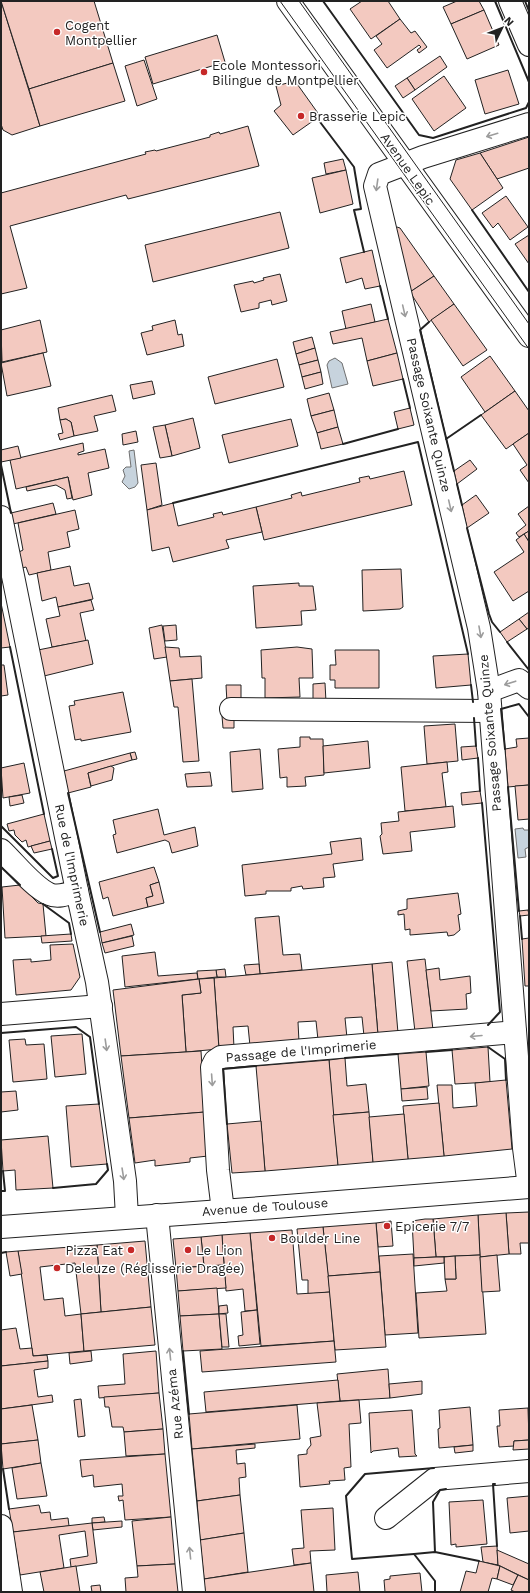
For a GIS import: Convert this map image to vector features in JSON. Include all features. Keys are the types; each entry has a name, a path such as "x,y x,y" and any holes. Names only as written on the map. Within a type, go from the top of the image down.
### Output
{"street":[{"name":"Avenue Lepic","path":"288,1 529,336"},
{"path":"510,1 529,45"},
{"name":"Passage Soixante Quinze","path":"529,124 405,163 379,174 375,186 480,628 521,999 515,1032 529,1187"},
{"name":"Rue de l'Imprimerie","path":"1,517 101,1006 124,1181 127,1217"},
{"path":"231,709 489,701 519,680 529,688"},
{"path":"1,850 38,886 50,894 62,896 77,891"},
{"path":"1,1014 101,1006"},
{"name":"Passage de l'Imprimerie","path":"223,1210 218,1170 212,1067 215,1061 221,1057 515,1032"},
{"name":"Avenue de Toulouse","path":"1,1227 529,1187"},
{"name":"Rue Azéma","path":"157,1215 194,1592"},
{"path":"386,1518 435,1479 529,1471"},
{"path":"1,1526 11,1592"}],"shaded area":[{"path":"335,358 342,363 348,384 332,388 327,365 329,361"},
{"path":"134,450 138,483 135,487 129,489 122,482 125,476 123,470 126,467 131,467 129,451"},
{"path":"523,828 524,830 529,830 529,847 525,849 526,857 518,858 515,829"}],"building":[{"path":"1,1 40,126 12,135 3,130 1,124"},
{"name":"Cogent Montpellier","path":"1,1 94,1 113,63 29,89"},
{"path":"362,1 388,1 400,19 371,39 350,9"},
{"path":"457,1 479,1 484,10 451,24 443,7"},
{"path":"484,10 499,45 467,59 451,24"},
{"path":"400,19 411,33 415,31 427,47 419,53 417,50 421,47 419,45 387,68 374,50 382,44 376,36"},
{"path":"217,35 225,62 153,84 145,57"},
{"path":"440,56 447,67 415,90 407,78"},
{"path":"144,60 157,99 137,106 125,66"},
{"path":"113,63 125,101 40,126 29,89"},
{"path":"508,70 519,104 485,114 475,80"},
{"path":"444,76 466,108 434,131 412,99"},
{"path":"407,78 415,90 403,98 395,86"},
{"path":"295,81 320,116 293,135 274,111 281,105 276,86"},
{"path":"248,126 259,166 128,199 126,195 10,226 27,288 1,294 1,193 146,154 145,152 156,151 210,137 210,135 219,132 220,134"},
{"path":"529,137 529,168 497,179 480,153"},
{"path":"480,153 503,188 472,210 450,179 456,160"},
{"path":"343,159 346,170 326,174 324,163"},
{"path":"346,170 353,204 320,213 312,178"},
{"path":"506,196 528,227 510,240 498,223 493,228 482,213"},
{"path":"280,212 289,248 153,282 145,245"},
{"path":"396,228 400,228 434,276 410,292"},
{"path":"529,235 529,264 515,244"},
{"path":"372,250 380,286 365,289 362,278 346,283 340,258"},
{"path":"280,274 287,301 272,305 271,300 259,303 259,308 241,312 234,285 253,281 254,283 264,280 263,278"},
{"path":"434,276 454,304 429,322 410,292"},
{"path":"371,304 375,322 346,329 342,311"},
{"path":"454,304 487,350 463,366 431,320"},
{"path":"388,319 397,353 367,361 362,338 333,344 330,332"},
{"path":"40,320 47,352 2,362 1,330"},
{"path":"175,320 178,335 182,334 184,346 147,355 141,333 153,330 152,326"},
{"path":"312,337 315,348 296,354 293,342"},
{"path":"315,348 318,360 299,365 296,354"},
{"path":"43,353 51,386 7,396 1,363"},
{"path":"397,353 403,379 373,386 367,361"},
{"path":"490,356 515,391 485,412 461,377"},
{"path":"277,359 284,387 215,404 208,377"},
{"path":"318,360 321,372 302,377 299,365"},
{"path":"321,372 323,384 305,389 302,377"},
{"path":"152,381 155,394 133,399 130,385"},
{"path":"515,391 529,411 529,433 506,449 481,415"},
{"path":"329,393 334,410 311,416 307,399"},
{"path":"112,395 116,411 94,416 98,431 74,436 71,422 66,419 60,420 58,408"},
{"path":"410,408 414,425 398,429 394,412"},
{"path":"334,410 338,427 317,433 311,416"},
{"path":"193,418 200,448 172,456 165,425"},
{"path":"66,419 71,422 74,436 60,440 58,434 63,433 60,420"},
{"path":"291,419 298,446 229,463 222,435"},
{"path":"165,425 172,456 160,458 153,427"},
{"path":"338,427 343,444 321,449 317,433"},
{"path":"136,431 138,442 123,445 122,434"},
{"path":"529,433 529,483 520,470 527,465 513,444"},
{"path":"83,443 84,451 78,453 78,455 105,449 109,468 88,473 92,495 73,500 68,477 16,489 10,460"},
{"path":"18,446 21,458 1,462 1,450"},
{"path":"470,460 477,469 457,484 454,471"},
{"path":"156,463 162,505 147,510 141,465"},
{"path":"404,471 412,505 264,540 256,507 292,498 291,495 301,492 302,496 360,482 359,478 369,476 370,479"},
{"path":"68,477 72,498 67,499 65,490 56,485 27,491 26,487"},
{"path":"476,495 489,513 467,528 462,505"},
{"path":"53,503 56,514 13,524 11,513"},
{"path":"173,503 178,526 214,517 213,514 222,512 223,515 256,507 262,532 226,540 229,548 173,562 169,547 152,551 147,510"},
{"path":"529,506 529,531 519,537 516,533 526,525 518,514"},
{"path":"75,510 79,529 67,532 70,547 48,552 51,570 29,575 26,567 22,568 19,552 23,550 18,523"},
{"path":"529,531 529,542 524,534"},
{"path":"524,534 529,542 529,591 513,601 494,572 524,552 516,540"},
{"path":"70,566 74,586 89,583 93,599 58,607 56,597 42,601 37,573"},
{"path":"401,569 403,607 400,609 363,611 362,570"},
{"path":"299,583 299,586 313,586 316,610 301,611 302,625 256,628 253,586"},
{"path":"91,600 94,610 80,613 86,641 52,647 46,619 60,616 58,607"},
{"path":"1,603 10,647 1,648"},
{"path":"529,612 529,628 527,629 519,619"},
{"path":"519,619 527,629 507,642 500,632"},
{"path":"162,625 167,657 154,659 149,628"},
{"path":"176,625 177,640 165,641 163,626"},
{"path":"88,640 93,664 44,676 38,650"},
{"path":"165,647 179,648 180,657 201,656 202,678 170,681"},
{"path":"297,647 312,649 313,678 299,678 300,697 265,698 265,678 262,678 261,650"},
{"path":"335,650 379,650 379,688 335,688 335,680 330,680 330,665 336,665"},
{"path":"468,654 471,685 436,688 433,656"},
{"path":"1,665 4,665 8,695 1,696"},
{"path":"192,679 199,761 183,762 178,707 174,707 170,681"},
{"path":"325,683 326,702 313,702 313,684"},
{"path":"226,685 241,685 241,702 227,703"},
{"path":"123,692 131,732 81,741 81,739 75,740 69,706 75,705 74,701"},
{"path":"222,716 234,716 234,728 223,728"},
{"path":"455,724 458,761 427,764 424,726"},
{"path":"300,737 323,739 324,775 305,777 306,786 287,787 287,777 280,778 278,749 300,747"},
{"path":"529,738 529,785 508,787 505,749 517,747 516,739"},
{"path":"368,741 370,768 324,773 323,746"},
{"path":"476,746 478,758 462,760 461,747"},
{"path":"260,749 263,789 232,792 230,752"},
{"path":"135,752 137,759 132,760 130,753"},
{"path":"130,753 132,760 88,773 91,787 68,793 64,771"},
{"path":"447,762 448,772 442,773 446,807 405,811 401,767"},
{"path":"24,763 30,793 3,798 1,768"},
{"path":"111,766 114,768 112,780 91,786 88,773"},
{"path":"210,772 212,786 187,787 185,774"},
{"path":"529,785 529,819 518,820 515,786"},
{"path":"480,791 482,803 462,805 461,793"},
{"path":"22,795 24,803 10,806 9,797"},
{"path":"453,806 455,827 410,832 412,851 383,854 380,836 382,834 381,823 399,821 398,812"},
{"path":"158,809 164,835 195,827 198,846 172,853 169,842 165,840 117,853 113,835 116,834 113,820"},
{"path":"44,814 50,841 28,847 26,840 22,842 15,835 14,830 9,831 7,824"},
{"path":"361,838 363,860 333,864 335,877 323,878 324,887 303,889 302,886 291,888 291,891 266,891 266,894 245,896 242,865 332,854 330,842"},
{"path":"50,841 52,849 34,853 31,846"},
{"path":"154,867 159,882 150,885 153,896 146,898 148,907 113,916 108,897 103,899 99,882"},
{"path":"159,882 164,903 148,907 146,898 153,896 150,885"},
{"path":"20,885 38,903 43,904 46,936 5,938 2,887"},
{"path":"458,893 461,914 458,915 460,930 454,935 448,936 447,932 410,935 410,929 405,930 404,914 398,915 398,911 407,909 407,899"},
{"path":"528,910 529,915 520,916 519,911"},
{"path":"279,916 283,955 300,954 302,970 260,974 255,918"},
{"path":"131,924 134,935 102,943 100,932"},
{"path":"71,934 72,941 42,943 41,936"},
{"path":"132,936 134,946 105,953 102,943"},
{"path":"529,938 529,986 525,986 522,939"},
{"path":"73,944 80,977 71,990 16,995 13,960 31,959 31,962 51,960 50,945"},
{"path":"155,952 158,976 197,973 198,979 125,987 122,956"},
{"path":"425,959 433,1030 415,1032 407,961"},
{"path":"392,962 398,1033 378,1035 372,964"},
{"path":"259,964 260,974 246,975 244,965"},
{"path":"372,964 378,1035 364,1036 362,1017 345,1018 347,1038 318,1040 316,1021 298,1022 299,1042 250,1046 248,1026 233,1027 234,1048 219,1049 214,978"},
{"path":"439,968 440,980 470,976 471,993 466,994 467,1009 431,1011 426,970"},
{"path":"225,969 226,977 217,977 216,970"},
{"path":"216,970 217,977 198,979 197,971"},
{"path":"214,978 219,1049 186,1052 182,995 201,993 199,979"},
{"path":"199,979 201,993 182,995 186,1052 121,1056 113,990"},
{"path":"82,1034 86,1074 55,1077 51,1036"},
{"path":"25,1039 26,1045 44,1044 47,1079 13,1082 9,1040"},
{"path":"488,1047 490,1082 455,1084 452,1050"},
{"path":"201,1051 205,1112 129,1118 121,1056"},
{"path":"426,1052 429,1086 401,1089 398,1054"},
{"path":"345,1058 347,1086 366,1084 369,1112 333,1115 329,1060"},
{"path":"329,1060 338,1165 265,1171 256,1066"},
{"path":"506,1080 512,1149 444,1156 437,1085 452,1085 453,1108 477,1106 475,1083"},
{"path":"427,1087 428,1099 402,1101 401,1089"},
{"path":"16,1091 18,1110 1,1112 1,1092"},
{"path":"439,1103 444,1156 408,1159 403,1106"},
{"path":"99,1104 107,1164 71,1167 66,1106"},
{"path":"205,1112 208,1156 190,1158 190,1162 155,1166 155,1160 135,1163 129,1118"},
{"path":"369,1112 373,1162 338,1165 333,1115"},
{"path":"404,1114 408,1159 373,1162 369,1117"},
{"path":"261,1121 265,1171 232,1173 227,1124"},
{"path":"48,1136 53,1188 16,1190 15,1170 3,1171 1,1140"},
{"path":"529,1212 529,1243 520,1243 521,1254 509,1254 506,1213"},
{"path":"506,1213 509,1254 480,1257 478,1215"},
{"path":"478,1215 480,1255 436,1257 433,1219"},
{"path":"433,1219 436,1257 414,1258 412,1221"},
{"path":"391,1221 393,1246 378,1247 376,1223"},
{"path":"376,1223 380,1272 328,1276 323,1227"},
{"path":"323,1227 330,1292 308,1294 308,1280 302,1280 297,1229"},
{"path":"292,1230 297,1294 330,1292 334,1341 261,1346 250,1233"},
{"path":"250,1233 257,1310 245,1311 243,1289 226,1291 222,1235"},
{"path":"222,1235 224,1265 204,1266 201,1237"},
{"path":"201,1237 204,1266 176,1268 173,1239"},
{"path":"145,1241 151,1307 101,1312 97,1245"},
{"path":"97,1245 101,1312 81,1314 84,1351 33,1356 18,1251","holes":["75,1263 81,1314 65,1316 63,1298 44,1300 40,1267"]},
{"path":"18,1251 22,1274 10,1276 6,1252"},
{"path":"413,1254 418,1333 385,1335 379,1256"},
{"path":"480,1255 486,1334 419,1338 416,1293 447,1291 445,1279 456,1279 455,1256"},
{"path":"497,1255 500,1291 482,1292 480,1257"},
{"path":"455,1256 456,1279 445,1279 444,1257"},
{"path":"444,1257 444,1263 414,1266 414,1258"},
{"path":"224,1265 226,1288 178,1291 176,1268"},
{"path":"380,1272 386,1347 335,1350 328,1276"},
{"path":"217,1288 219,1314 180,1316 178,1291"},
{"path":"227,1305 228,1313 219,1314 219,1306"},
{"path":"151,1307 155,1345 84,1351 81,1314"},
{"path":"257,1310 260,1344 239,1346 238,1336 243,1335 241,1312"},
{"path":"219,1314 222,1349 183,1351 180,1316"},
{"path":"219,1314 226,1314 229,1347 222,1347"},
{"path":"16,1328 20,1349 32,1348 33,1356 47,1355 48,1361 1,1366 1,1330"},
{"path":"334,1341 336,1362 202,1372 200,1351"},
{"path":"91,1351 92,1361 70,1364 69,1353"},
{"path":"156,1351 159,1393 99,1398 98,1386 125,1384 123,1354"},
{"path":"48,1361 48,1368 34,1370 38,1397 52,1395 53,1402 1,1409 1,1366"},
{"path":"388,1369 390,1398 340,1401 337,1374"},
{"path":"338,1380 340,1401 206,1412 204,1392"},
{"path":"422,1381 422,1394 390,1398 389,1384"},
{"path":"159,1393 163,1429 124,1432 123,1427 112,1427 109,1407 105,1407 104,1397"},
{"path":"81,1399 85,1436 78,1437 74,1400"},
{"path":"359,1400 361,1423 349,1424 351,1467 344,1468 345,1480 329,1481 330,1484 300,1487 298,1455 307,1454 307,1450 311,1445 310,1438 321,1436 317,1403"},
{"path":"32,1405 38,1440 1,1444 1,1409"},
{"path":"297,1405 300,1439 192,1449 189,1414"},
{"path":"470,1407 473,1445 439,1448 439,1410"},
{"path":"528,1408 529,1440 514,1441 514,1446 499,1447 497,1426 500,1426 499,1410"},
{"path":"412,1410 415,1454 417,1456 399,1457 398,1448 373,1451 371,1453 369,1413"},
{"path":"163,1429 165,1454 126,1456 124,1432"},
{"path":"38,1440 41,1463 3,1469 1,1444"},
{"path":"529,1440 529,1449 513,1450 514,1441"},
{"path":"255,1444 255,1448 236,1450 237,1464 245,1463 246,1477 239,1478 240,1495 197,1501 192,1449"},
{"path":"473,1445 473,1451 455,1453 454,1447"},
{"path":"165,1454 171,1517 125,1520 123,1500 119,1501 118,1496 123,1496 122,1484 94,1487 93,1475 82,1477 80,1460"},
{"path":"41,1463 47,1496 17,1499 12,1468"},
{"path":"240,1495 244,1533 200,1540 197,1501"},
{"path":"529,1496 529,1531 510,1533 507,1498"},
{"path":"483,1500 487,1544 456,1547 456,1544 451,1545 449,1502"},
{"path":"39,1505 41,1513 50,1512 51,1520 68,1518 69,1526 13,1532 9,1509"},
{"path":"333,1508 335,1550 310,1551 311,1563 294,1565 292,1549 304,1548 301,1510"},
{"path":"104,1517 105,1522 92,1523 92,1518"},
{"path":"171,1517 175,1564 137,1566 132,1521"},
{"path":"122,1521 122,1527 93,1530 92,1523"},
{"path":"92,1523 97,1563 71,1567 70,1559 88,1556 85,1531 59,1535 64,1568 20,1575 13,1532"},
{"path":"244,1533 248,1572 204,1579 200,1540"},
{"path":"497,1546 498,1565 483,1562 481,1547"},
{"path":"497,1550 529,1564 529,1580 498,1565"},
{"path":"479,1561 500,1566 497,1579 492,1578 488,1592 460,1592 466,1571 476,1573"},
{"path":"311,1563 314,1592 205,1592 204,1579"},
{"path":"175,1564 178,1592 126,1592 125,1578 138,1577 137,1566"},
{"path":"76,1566 80,1592 44,1592 40,1572"},
{"path":"500,1566 518,1575 513,1585 497,1579"},
{"path":"358,1572 360,1592 327,1592 326,1575"},
{"path":"420,1573 422,1592 385,1592 384,1580 390,1579 390,1576"},
{"path":"518,1575 529,1580 529,1592 515,1592 511,1590"},
{"path":"100,1585 101,1592 92,1592 91,1586"}],"tram line":[{"path":"280,1 529,349"},
{"path":"299,1 529,324"}],"wall":[{"path":"323,1 419,135 433,138 526,108 529,102"},
{"path":"495,1 529,82"},
{"path":"525,1 529,11"},
{"path":"317,118 354,167 361,209 354,210 364,252"},
{"path":"472,210 529,292"},
{"path":"380,286 388,319"},
{"path":"429,322 420,330 454,471"},
{"path":"403,379 410,408"},
{"path":"446,439 481,415"},
{"path":"343,444 398,429"},
{"path":"173,503 418,442 468,654"},
{"path":"1,465 11,513"},
{"path":"457,484 462,505"},
{"path":"467,528 489,614 492,622 500,632"},
{"path":"507,642 529,670"},
{"path":"10,647 44,814"},
{"path":"471,685 473,702"},
{"path":"505,749 501,709 519,704 529,717"},
{"path":"474,718 476,746"},
{"path":"478,758 480,791"},
{"path":"508,787 519,911"},
{"path":"68,793 100,932"},
{"path":"482,803 500,1012 488,1025"},
{"path":"1,826 53,878 58,876 52,849"},
{"path":"1,867 20,885"},
{"path":"43,904 69,923 71,934"},
{"path":"520,916 522,939"},
{"path":"1,1033 76,1027 90,1037 99,1104"},
{"path":"488,1047 505,1059 506,1080"},
{"path":"426,1052 452,1050"},
{"path":"345,1058 398,1054"},
{"path":"227,1124 223,1069 256,1066"},
{"path":"53,1188 96,1184 108,1170 107,1164"},
{"path":"1,1191 5,1191 3,1171"},
{"path":"1,1253 6,1252"},
{"path":"183,1351 189,1414"},
{"path":"414,1554 352,1559 346,1496 365,1474 434,1468"},
{"path":"3,1469 9,1509"},
{"path":"495,1484 493,1484 497,1546"},
{"path":"435,1552 433,1502 440,1490 446,1489"},
{"path":"435,1592 435,1581 414,1554 435,1552 479,1561"}],"place":[{"name":"Cogent Montpellier","path":"57,32"},
{"name":"Ecole Montessori Bilingue de Montpellier","path":"204,72"},
{"name":"Brasserie Lepic","path":"301,116"},
{"name":"Epicerie 7/7","path":"387,1226"},
{"name":"Boulder Line","path":"272,1238"},
{"name":"Pizza Eat","path":"131,1250"},
{"name":"Le Lion","path":"188,1250"},
{"name":"Deleuze (Réglisserie Dragée)","path":"57,1268"}]}
